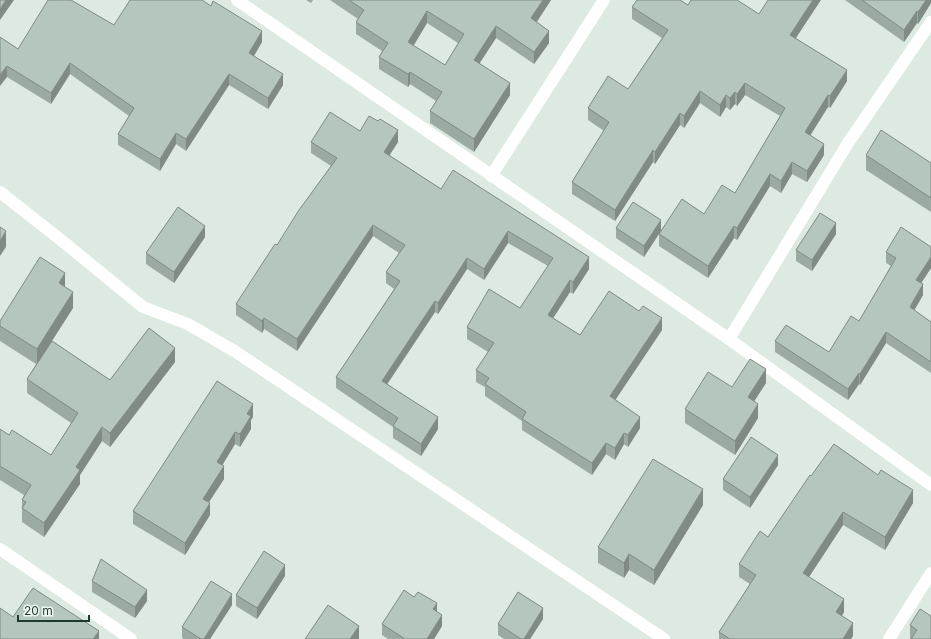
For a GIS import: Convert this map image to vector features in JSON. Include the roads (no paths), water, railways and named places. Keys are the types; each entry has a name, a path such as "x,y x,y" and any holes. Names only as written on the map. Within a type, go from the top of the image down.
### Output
{"street":[{"path":"491,176 604,0"},
{"path":"243,2 491,176 729,339 931,485"},
{"path":"729,339 848,143 931,22"},
{"path":"0,192 143,307 188,324 236,352 664,639"},
{"path":"0,550 131,639"},
{"path":"888,639 931,574"}]}
